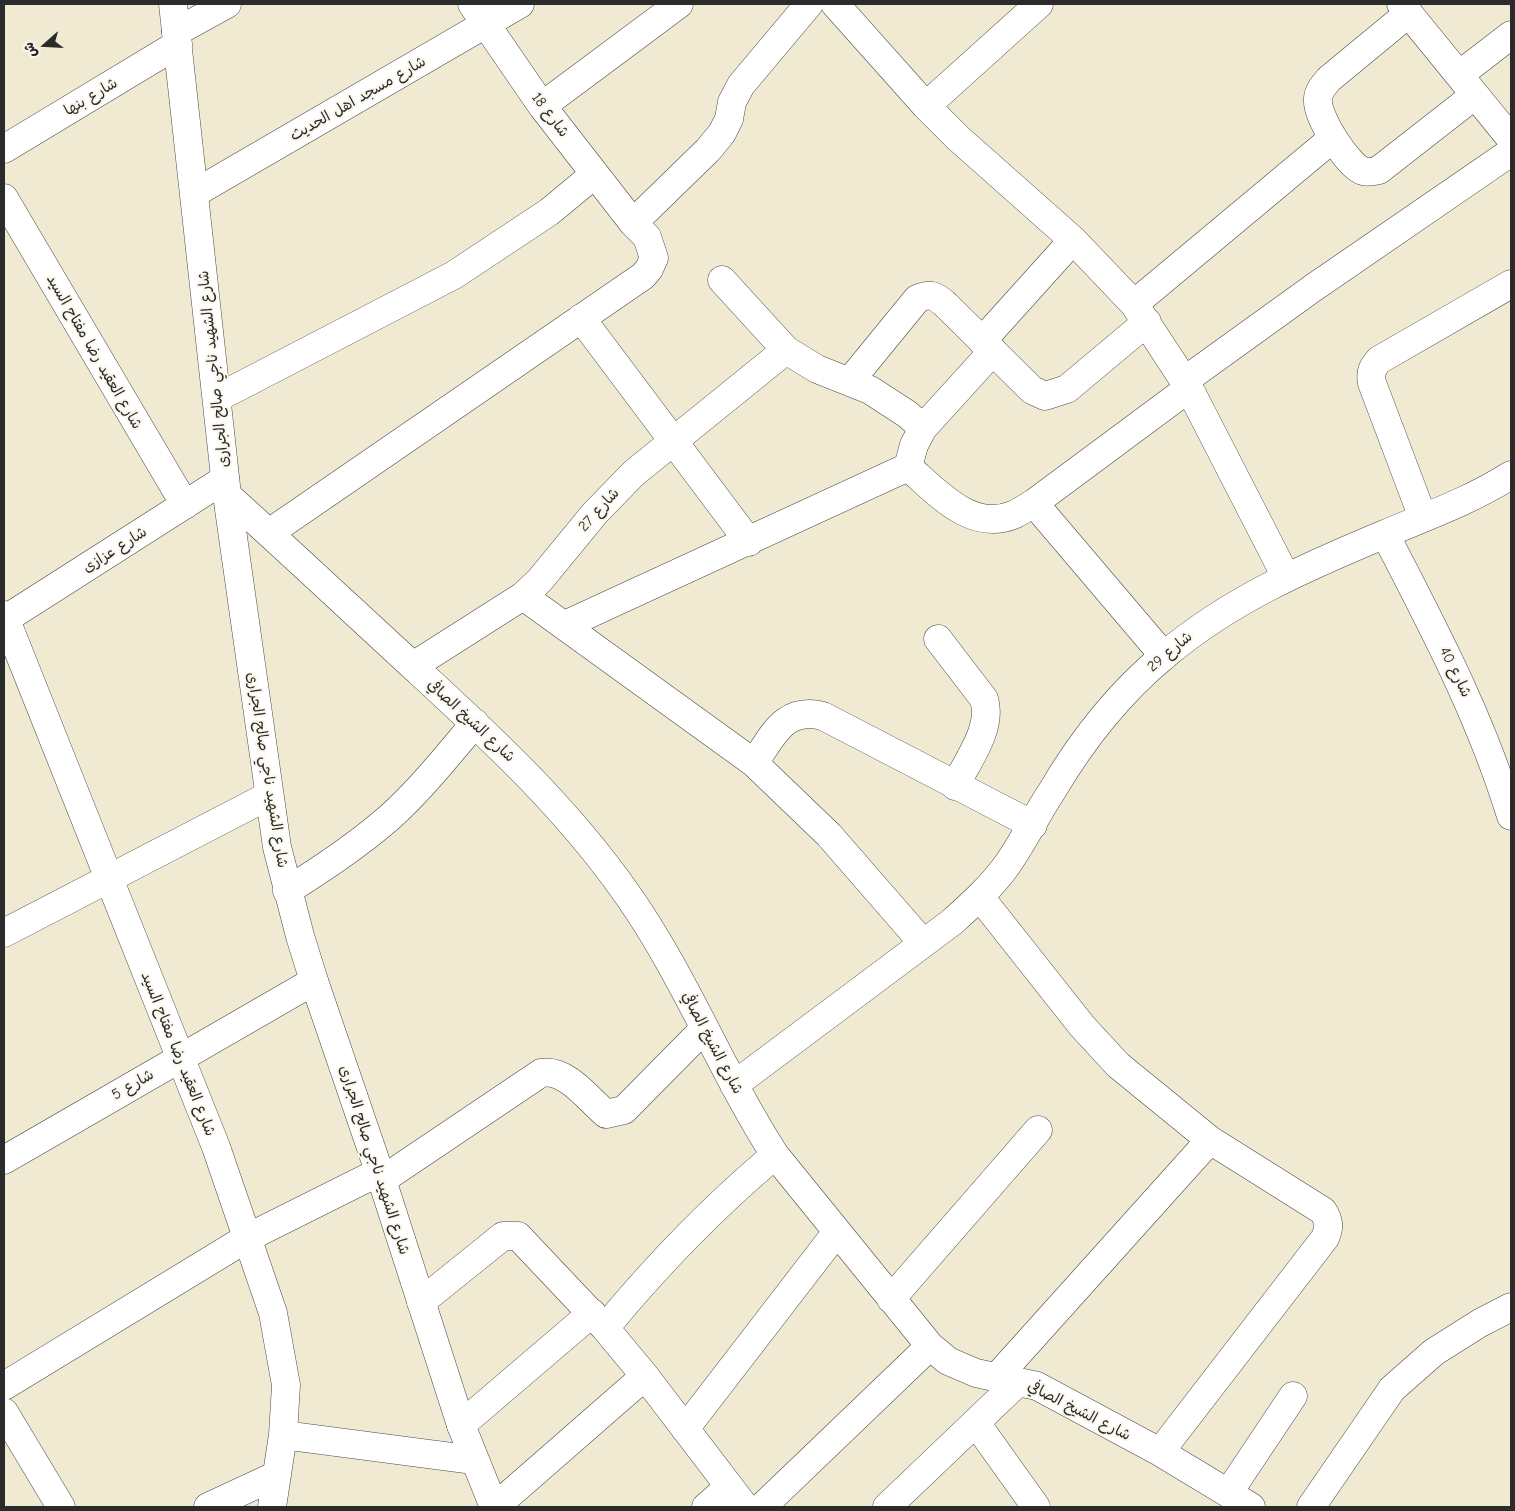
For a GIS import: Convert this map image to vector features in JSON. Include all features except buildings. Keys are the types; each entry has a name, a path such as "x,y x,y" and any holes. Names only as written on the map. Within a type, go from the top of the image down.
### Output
{"street":[{"name":"شارع الشهيد ناجي صالح الجرارى","path":"173,4 226,487 268,796 287,891 314,981 381,1176 461,1425 494,1507"},
{"name":"شارع بنها","path":"4,149 227,4"},
{"name":"شارع مسجد اهل الحديث","path":"195,194 479,14 520,4"},
{"path":"542,106 679,4"},
{"path":"633,223 722,134 729,118 732,102 742,85 808,4"},
{"path":"835,4 926,106 973,151 1073,240 1141,313 1186,385 1286,577"},
{"path":"926,106 1039,4"},
{"path":"1511,35 1467,85 1379,170 1364,172 1357,167 1333,138 1319,110 1318,100 1320,89 1329,79 1405,8 1467,85 1511,139"},
{"name":"شارع 18","path":"269,533 649,270 654,258 647,237 633,223 542,106 479,14"},
{"path":"850,381 917,299 928,294 937,297 1032,390 1045,396 1067,389 1141,313 1333,138"},
{"path":"908,467 956,509 973,516 993,519 1012,516 1034,503 1313,288 1511,152"},
{"path":"217,398 454,275 541,218 595,174"},
{"name":"شارع العقيد رضا مفتاح السيد","path":"4,198 185,505"},
{"path":"565,625 749,542 908,467 914,445 923,428 1073,240"},
{"path":"722,280 786,350 817,369 850,381 889,401 923,428"},
{"path":"1422,518 1372,383 1370,375 1373,367 1379,360 1511,284"},
{"path":"581,318 749,542"},
{"name":"شارع 27","path":"413,666 523,596 540,580 612,494 786,350"},
{"name":"شارع 29","path":"734,1085 952,922 980,897 1006,866 1033,825 1050,792 1074,755 1101,720 1131,686 1164,656 1202,626 1235,604 1286,577 1488,489 1511,475"},
{"name":"شارع عزازى","path":"4,618 185,505 226,487"},
{"name":"شارع الشيخ الصافي","path":"226,487 269,533 530,776 581,834 628,895 669,961 734,1085 775,1155 836,1233 930,1346 948,1361 976,1373 1037,1386 1160,1452 1251,1507"},
{"path":"1034,503 1164,656"},
{"name":"شارع 40","path":"1385,534 1504,764 1511,816"},
{"path":"523,596 754,763 829,835 923,943"},
{"name":"شارع العقيد رضا مفتاح السيد","path":"4,618 216,1147 273,1314 286,1385 283,1435 272,1507"},
{"path":"938,639 984,699 987,709 984,728 955,786"},
{"path":"754,763 783,723 802,713 812,713 823,716 1033,825"},
{"path":"287,891 341,857 391,816 435,770 474,723"},
{"path":"4,933 268,796"},
{"path":"980,897 1082,1026 1112,1058 1168,1108 1210,1140 1323,1211 1328,1220 1329,1230 1325,1238 1160,1452"},
{"name":"شارع 5","path":"4,1160 314,981"},
{"path":"4,1386 247,1238 381,1176 541,1073 550,1071 562,1075 606,1114 624,1110 704,1028"},
{"path":"891,1300 1038,1130"},
{"path":"887,1507 976,1423 1007,1380 1210,1140"},
{"path":"461,1425 598,1321 642,1282 683,1238 726,1197 775,1155"},
{"path":"685,1429 836,1233"},
{"path":"421,1302 496,1241 510,1235 518,1236 598,1321 645,1376 737,1497 706,1507"},
{"path":"1310,1507 1392,1389 1434,1352 1480,1323 1511,1307"},
{"path":"762,1507 930,1346"},
{"path":"494,1507 645,1376"},
{"path":"1229,1492 1293,1396"},
{"path":"4,1412 61,1507"},
{"path":"976,1423 1027,1504"},
{"path":"283,1435 474,1460"},
{"path":"208,1507 277,1475"}]}
